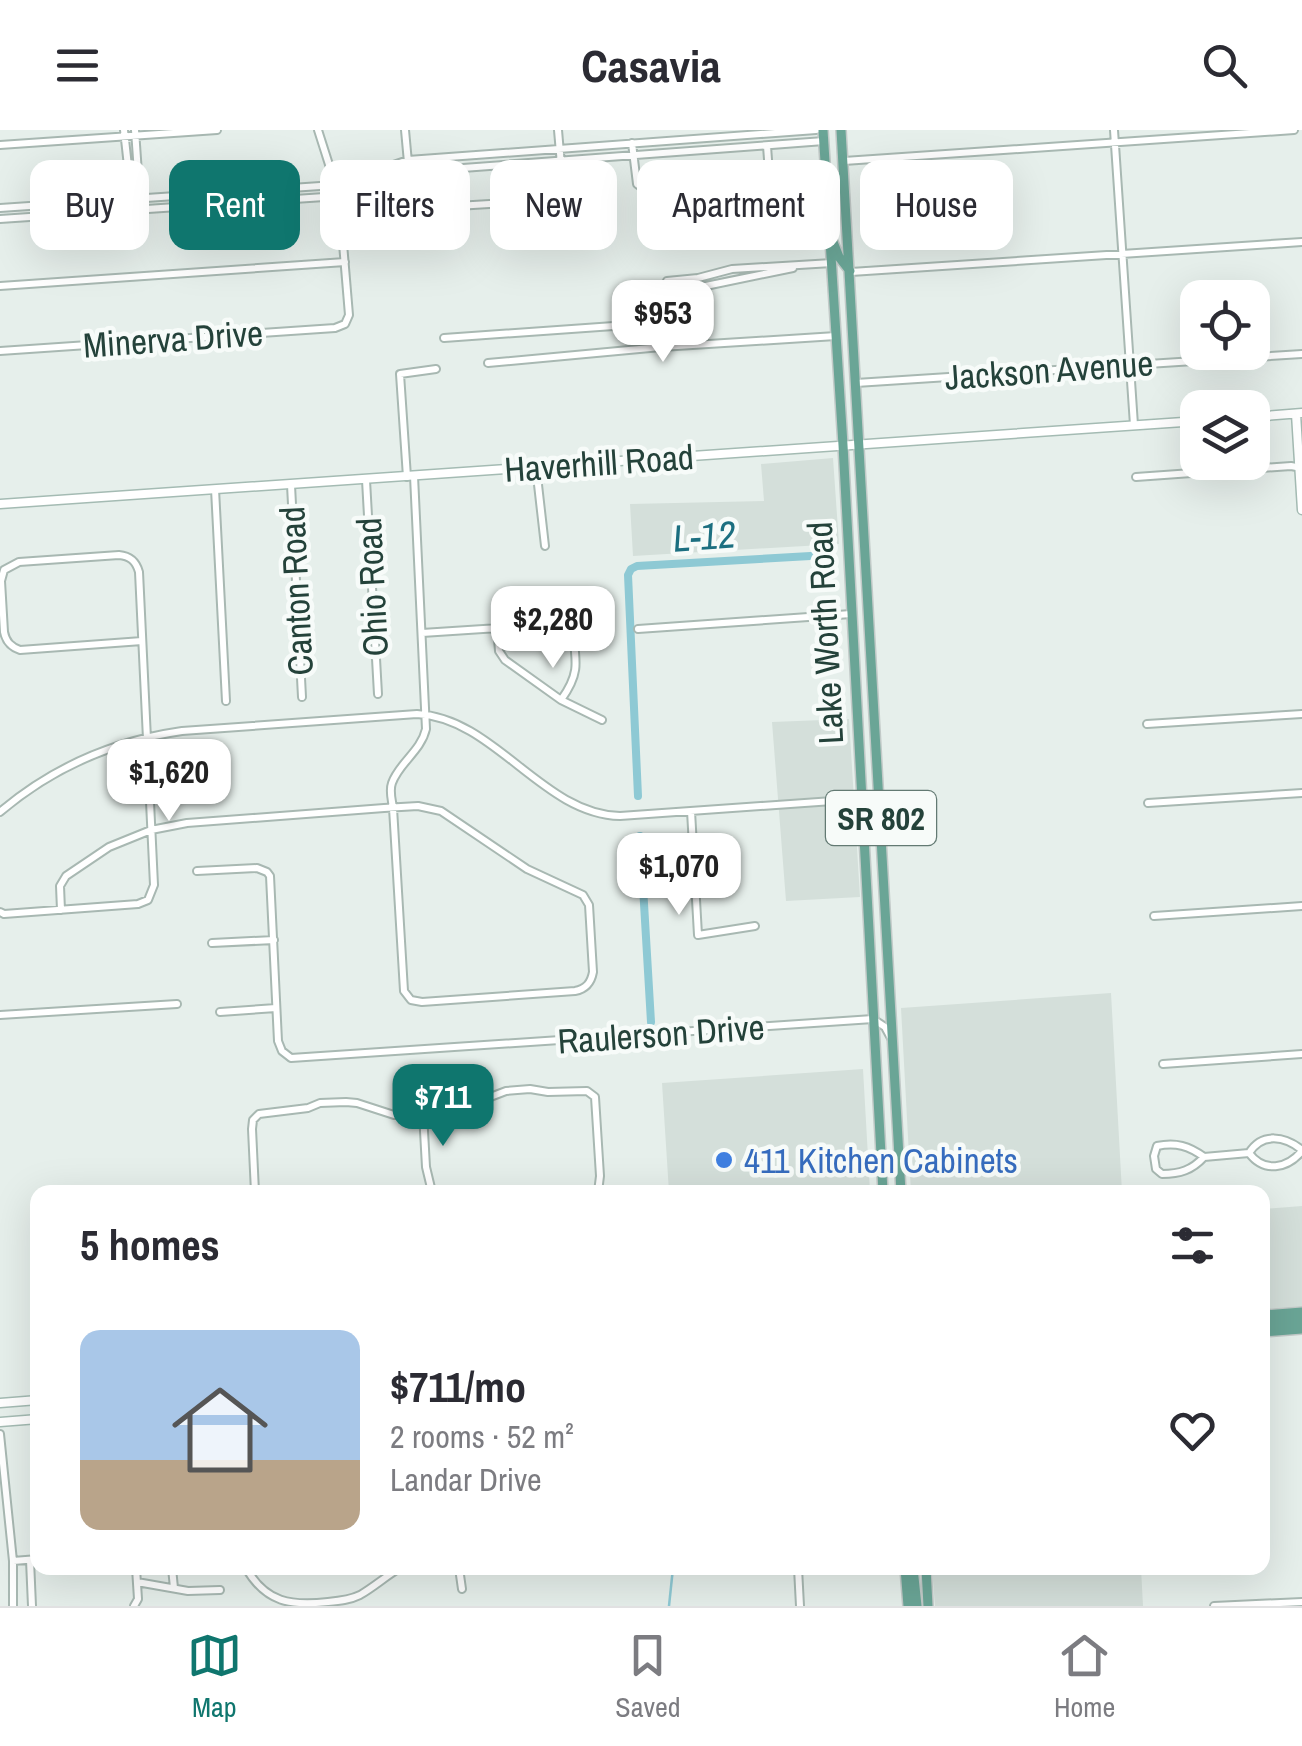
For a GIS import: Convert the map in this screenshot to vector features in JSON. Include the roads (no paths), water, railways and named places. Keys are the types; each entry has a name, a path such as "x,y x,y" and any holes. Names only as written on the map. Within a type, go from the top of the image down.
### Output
{"main road":[{"name":"Lake Worth Road","path":"841,130 901,1185"},
{"name":"Lake Worth Road","path":"821,134 823,160"},
{"name":"Lake Worth Road","path":"831,250 883,1185"},
{"path":"836,250 851,272"},
{"path":"1270,1314 1302,1312"},
{"path":"1270,1322 1302,1320"},
{"path":"1270,1331 1302,1329"},
{"path":"906,1575 908,1606"},
{"path":"914,1575 917,1606"},
{"path":"926,1575 928,1606"}],"street":[{"path":"0,145 125,133 218,130"},
{"path":"318,130 327,160"},
{"path":"405,130 408,160 821,134"},
{"path":"470,205 549,201 558,197 563,188 558,130"},
{"path":"1114,130 1134,425"},
{"path":"844,161 1294,130"},
{"path":"125,133 127,160"},
{"path":"135,133 137,160"},
{"path":"470,167 767,146 821,134"},
{"path":"632,143 636,184 644,191 755,186 764,182 769,173 767,146"},
{"path":"149,199 320,186"},
{"path":"149,211 320,197"},
{"path":"0,208 30,206"},
{"path":"0,219 30,217"},
{"path":"851,272 1302,242"},
{"path":"0,286 344,262 343,250"},
{"name":"Minerva Drive","path":"0,351 335,328 344,324 349,315 344,262"},
{"path":"444,338 670,322 667,282 732,269 832,264"},
{"path":"668,292 799,266"},
{"path":"488,363 836,336"},
{"name":"Jackson Avenue","path":"856,383 1302,354"},
{"path":"61,910 60,886 66,876 108,847 151,830 188,823 394,808 424,806 442,811 526,869 583,895 589,905 592,972 586,987 422,1002 407,996 402,986 394,808 392,784 423,740 426,715 400,374 436,370"},
{"path":"1270,416 1299,414 1302,510"},
{"name":"Haverhill Road","path":"0,504 1180,421"},
{"path":"536,467 544,546"},
{"path":"1136,476 1301,467"},
{"name":"Ohio Road","path":"366,480 378,694"},
{"name":"Canton Road","path":"291,485 302,697"},
{"path":"215,490 226,701"},
{"path":"0,912 138,904 152,896 154,885 142,641 137,566 119,554 13,563 2,575 4,632 10,645 20,650 142,641"},
{"path":"638,630 851,614"},
{"path":"422,633 561,624 570,630 574,641 576,674 562,700"},
{"path":"497,628 499,651 505,660 562,700 602,720"},
{"path":"1148,724 1302,714"},
{"path":"0,812 68,765 101,750 147,737 182,731 426,715 462,726 590,812 620,816 861,799 874,808 881,826"},
{"path":"1148,803 1302,793"},
{"path":"691,811 698,935 756,926"},
{"path":"197,871 256,868 270,876 276,1008 220,1012"},
{"path":"1154,916 1302,906"},
{"path":"212,943 274,940"},
{"path":"0,1015 178,1004"},
{"name":"Raulerson Drive","path":"276,1008 279,1046 286,1055 298,1058 873,1019"},
{"path":"873,1019 885,1027 892,1041"},
{"path":"1163,1064 1302,1054"},
{"path":"255,1185 252,1128 259,1114 346,1102 394,1115 422,1113 460,1109 506,1091 530,1089 587,1090 595,1097 599,1185"},
{"path":"422,1113 430,1185"},
{"path":"1275,1138 1287,1139 1302,1151 1286,1165 1273,1168 1254,1160 1249,1153 1254,1145 1275,1138"},
{"path":"1204,1157 1197,1166 1162,1174 1154,1164 1154,1150 1163,1145 1185,1146 1204,1157 1249,1153"},
{"path":"0,1402 30,1400"},
{"path":"0,1422 30,1420"},
{"path":"0,1434 13,1561 12,1606"},
{"path":"13,1561 30,1560"},
{"path":"32,1606 33,1575"},
{"path":"134,1606 138,1599 136,1575"},
{"path":"173,1575 174,1588"},
{"path":"250,1575 266,1592 288,1603 304,1605 343,1601 389,1575"},
{"path":"460,1575 462,1589"},
{"path":"798,1575 800,1606"},
{"path":"137,1582 188,1591 220,1590"},
{"path":"1214,1606 1302,1602"}],"waterway":[{"name":"L-12","path":"638,796 628,575 631,569 828,555"},
{"name":"L-12","path":"640,836 651,1022"},
{"name":"L-12","path":"669,1606 672,1575"}],"place":[{"name":"411 Kitchen Cabinets","path":"724,1160"}]}
